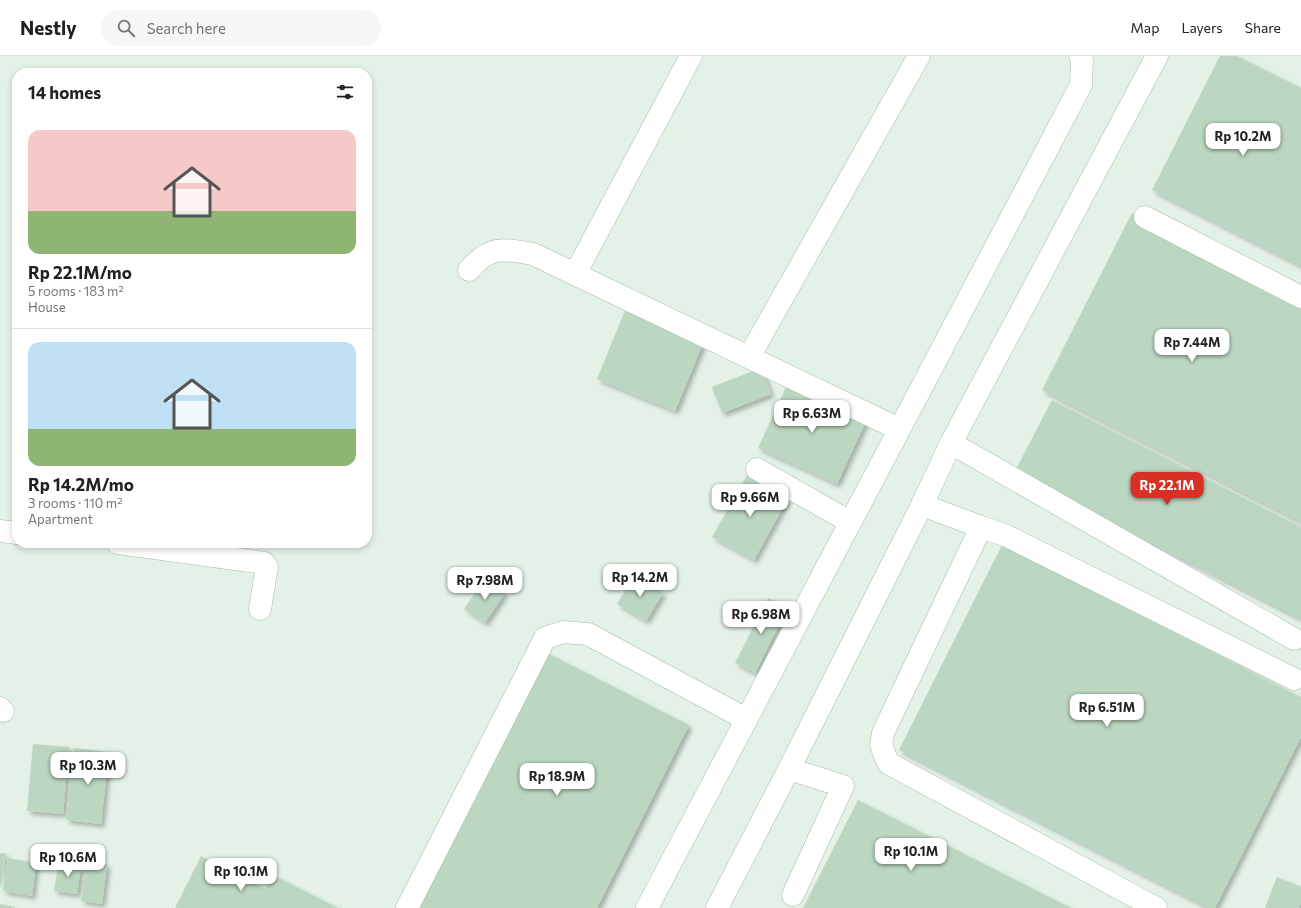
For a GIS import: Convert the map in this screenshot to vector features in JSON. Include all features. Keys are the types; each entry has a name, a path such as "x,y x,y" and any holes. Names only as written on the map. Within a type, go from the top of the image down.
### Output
{"street":[{"path":"574,274 691,56"},
{"path":"749,358 919,56"},
{"path":"647,908 1081,85 1082,60 1080,56"},
{"path":"717,908 922,505 951,443 1157,56"},
{"path":"1145,217 1301,297"},
{"path":"469,270 487,254 501,249 534,254 899,429"},
{"path":"951,443 1294,639"},
{"path":"758,469 850,522"},
{"path":"922,505 1014,539 1294,679"},
{"path":"981,527 883,733 881,745 888,763 1156,908"},
{"path":"0,531 12,532"},
{"path":"154,548 264,563 267,567 260,609"},
{"path":"407,908 545,638 563,632 588,634 746,719"},
{"path":"789,769 843,786 793,895"}],"building":[{"path":"1220,56 1237,56 1301,88 1301,266 1152,190"},
{"path":"1132,213 1301,299 1301,522 1042,390"},
{"path":"626,308 704,341 675,411 597,379"},
{"path":"761,368 771,394 722,413 712,387"},
{"path":"787,385 866,421 837,484 758,448"},
{"path":"1052,400 1301,527 1301,619 1014,473"},
{"path":"747,475 788,498 754,560 712,537"},
{"path":"1002,545 1301,697 1301,737 1215,908 1209,908 899,750"},
{"path":"634,576 663,593 646,621 617,604"},
{"path":"485,579 505,593 485,623 464,609"},
{"path":"768,598 788,607 755,673 735,663"},
{"path":"545,652 689,725 597,908 416,908"},
{"path":"33,744 69,747 63,814 27,811"},
{"path":"74,748 109,752 101,824 66,820"},
{"path":"858,800 1071,908 803,908"},
{"path":"0,853 6,854 1,886 0,886"},
{"path":"201,856 265,889 273,875 338,908 175,908"},
{"path":"8,858 36,863 32,896 3,891"},
{"path":"86,861 107,864 102,904 81,901"},
{"path":"59,862 81,866 77,894 54,891"},
{"path":"1277,877 1301,887 1301,902 1299,908 1265,908"},
{"path":"0,904 15,907 15,908 0,908"}]}
